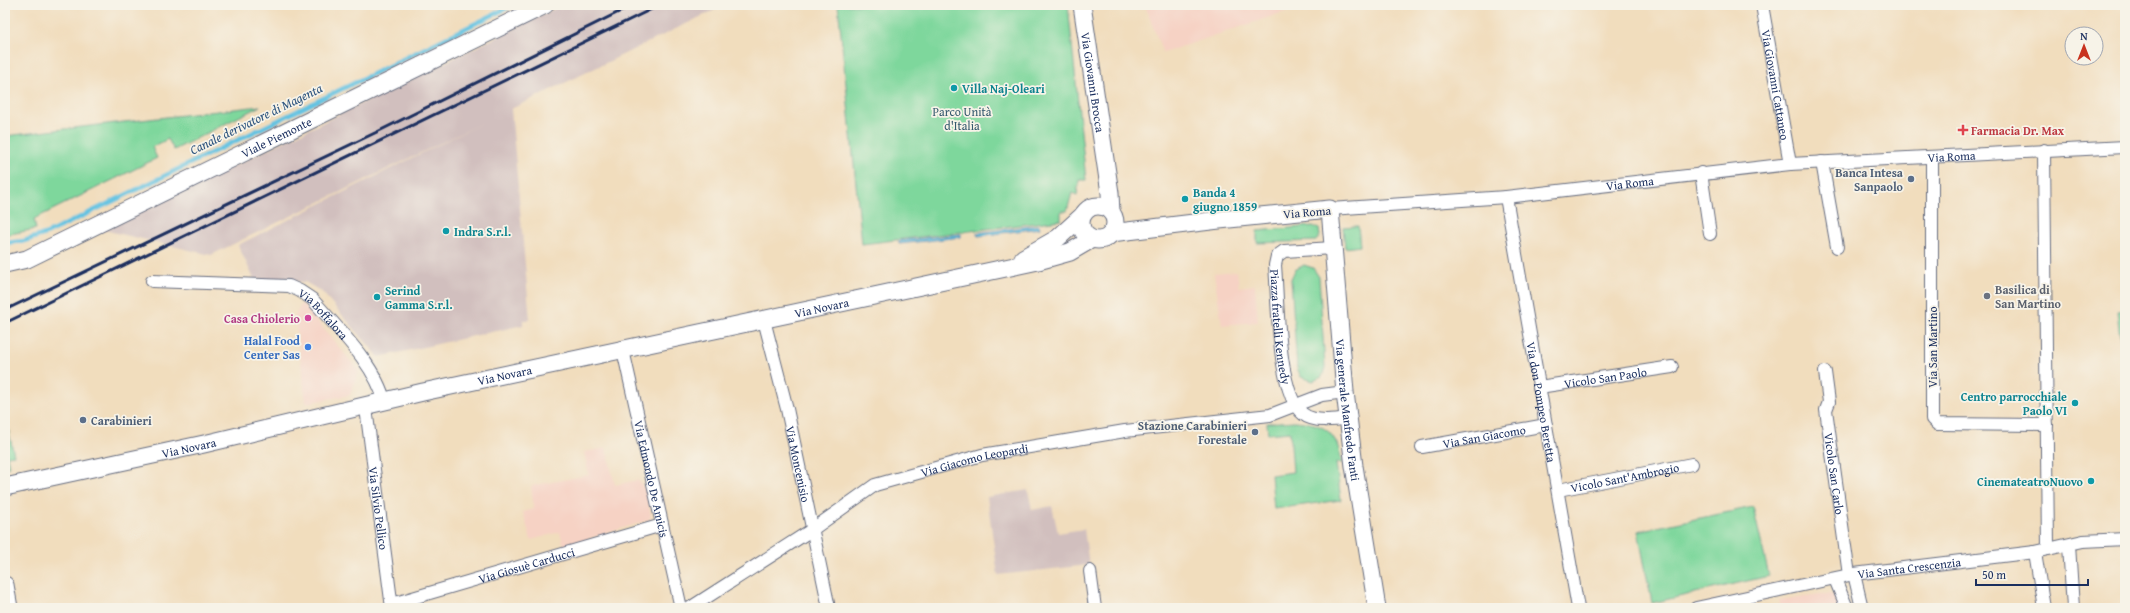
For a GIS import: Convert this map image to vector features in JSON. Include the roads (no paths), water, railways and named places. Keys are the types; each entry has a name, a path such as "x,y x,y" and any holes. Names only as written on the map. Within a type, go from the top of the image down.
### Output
{"street":[{"name":"Viale Piemonte","path":"5,264 27,260 545,5"},
{"name":"Via Giovanni Brocca","path":"1082,5 1110,193 1112,223"},
{"name":"Via Giovanni Cattaneo","path":"1762,5 1790,164"},
{"name":"Via Roma","path":"1112,223 1134,231 1218,220 1506,196 1790,164 1932,158 1943,155 2125,147"},
{"path":"2044,150 2048,549"},
{"name":"Via San Martino","path":"1932,158 1932,419 1937,424 2047,425"},
{"name":"Via Giovanni Brocca","path":"1086,212 1100,188 1104,159"},
{"path":"1822,162 1837,247"},
{"path":"1701,173 1710,234"},
{"name":"Via don Pompeo Beretta","path":"1506,196 1578,608"},
{"path":"1101,206 1112,223 1103,239 1092,239 1083,233 1081,227 1086,212 1101,206"},
{"name":"Via generale Manfredo Fanti","path":"1330,210 1348,418 1377,608"},
{"name":"Via Novara","path":"1005,268 1058,238 1086,212"},
{"name":"Via Novara","path":"5,487 132,461 366,408 423,392 1038,261 1070,252 1092,239"},
{"name":"Piazza fratelli Kennedy","path":"1295,406 1284,376 1275,266 1277,256 1284,250 1333,248"},
{"name":"Via Boffalora","path":"152,281 289,286 300,291 312,299 367,365 382,388 385,403"},
{"name":"Via Moncenisio","path":"764,320 787,409 829,608"},
{"name":"Via Edmondo De Amicis","path":"623,350 681,608"},
{"name":"Vicolo San Paolo","path":"1539,387 1672,367"},
{"name":"Vicolo San Carlo","path":"1825,372 1829,402 1826,410 1851,575 1862,608"},
{"path":"1345,392 1322,395 1295,406 1304,415 1320,419 1348,418"},
{"name":"Via Giacomo Leopardi","path":"690,608 813,529 875,485 982,455 1125,431 1270,415 1295,406"},
{"name":"Via Silvio Pellico","path":"366,408 392,606"},
{"name":"Via San Giacomo","path":"1422,447 1546,425"},
{"name":"Vicolo Sant'Ambrogio","path":"1558,490 1692,464"},
{"name":"Via Giosuè Carducci","path":"392,606 662,525"},
{"name":"Via Santa Crescenzia","path":"1696,608 1851,575 2035,552 2069,545 2083,540 2125,539"},
{"path":"2069,545 2073,608"},
{"path":"2035,552 2044,608"},
{"path":"1090,571 1095,608"},
{"path":"1835,579 1848,608"},
{"path":"5,585 9,608"}],"water":[{"path":"1039,225 1040,228 978,236 977,233"},
{"path":"961,234 961,237 899,244 899,241"}],"waterway":[{"name":"Canale derivatore di Magenta","path":"5,243 24,241 48,233 513,5"}],"railway":[{"path":"5,310 379,131 633,5"},
{"path":"5,323 660,5"}],"place":[{"name":"Villa Naj-Oleari","path":"954,88"},
{"name":"Farmacia Dr. Max","path":"1963,130"},
{"name":"Banca Intesa Sanpaolo","path":"1911,179"},
{"name":"Banda 4 giugno 1859","path":"1185,199"},
{"name":"Indra S.r.l.","path":"446,231"},
{"name":"Basilica di San Martino","path":"1987,296"},
{"name":"Serind Gamma S.r.l.","path":"377,297"},
{"name":"Casa Chiolerio","path":"308,318"},
{"name":"Halal Food Center Sas","path":"308,347"},
{"name":"Centro parrocchiale Paolo VI","path":"2075,403"},
{"name":"Carabinieri","path":"83,420"},
{"name":"Stazione Carabinieri Forestale","path":"1255,432"},
{"name":"CinemateatroNuovo","path":"2091,481"}],"park label":[{"name":"Parco Unità d'Italia","path":"962,118"}]}
